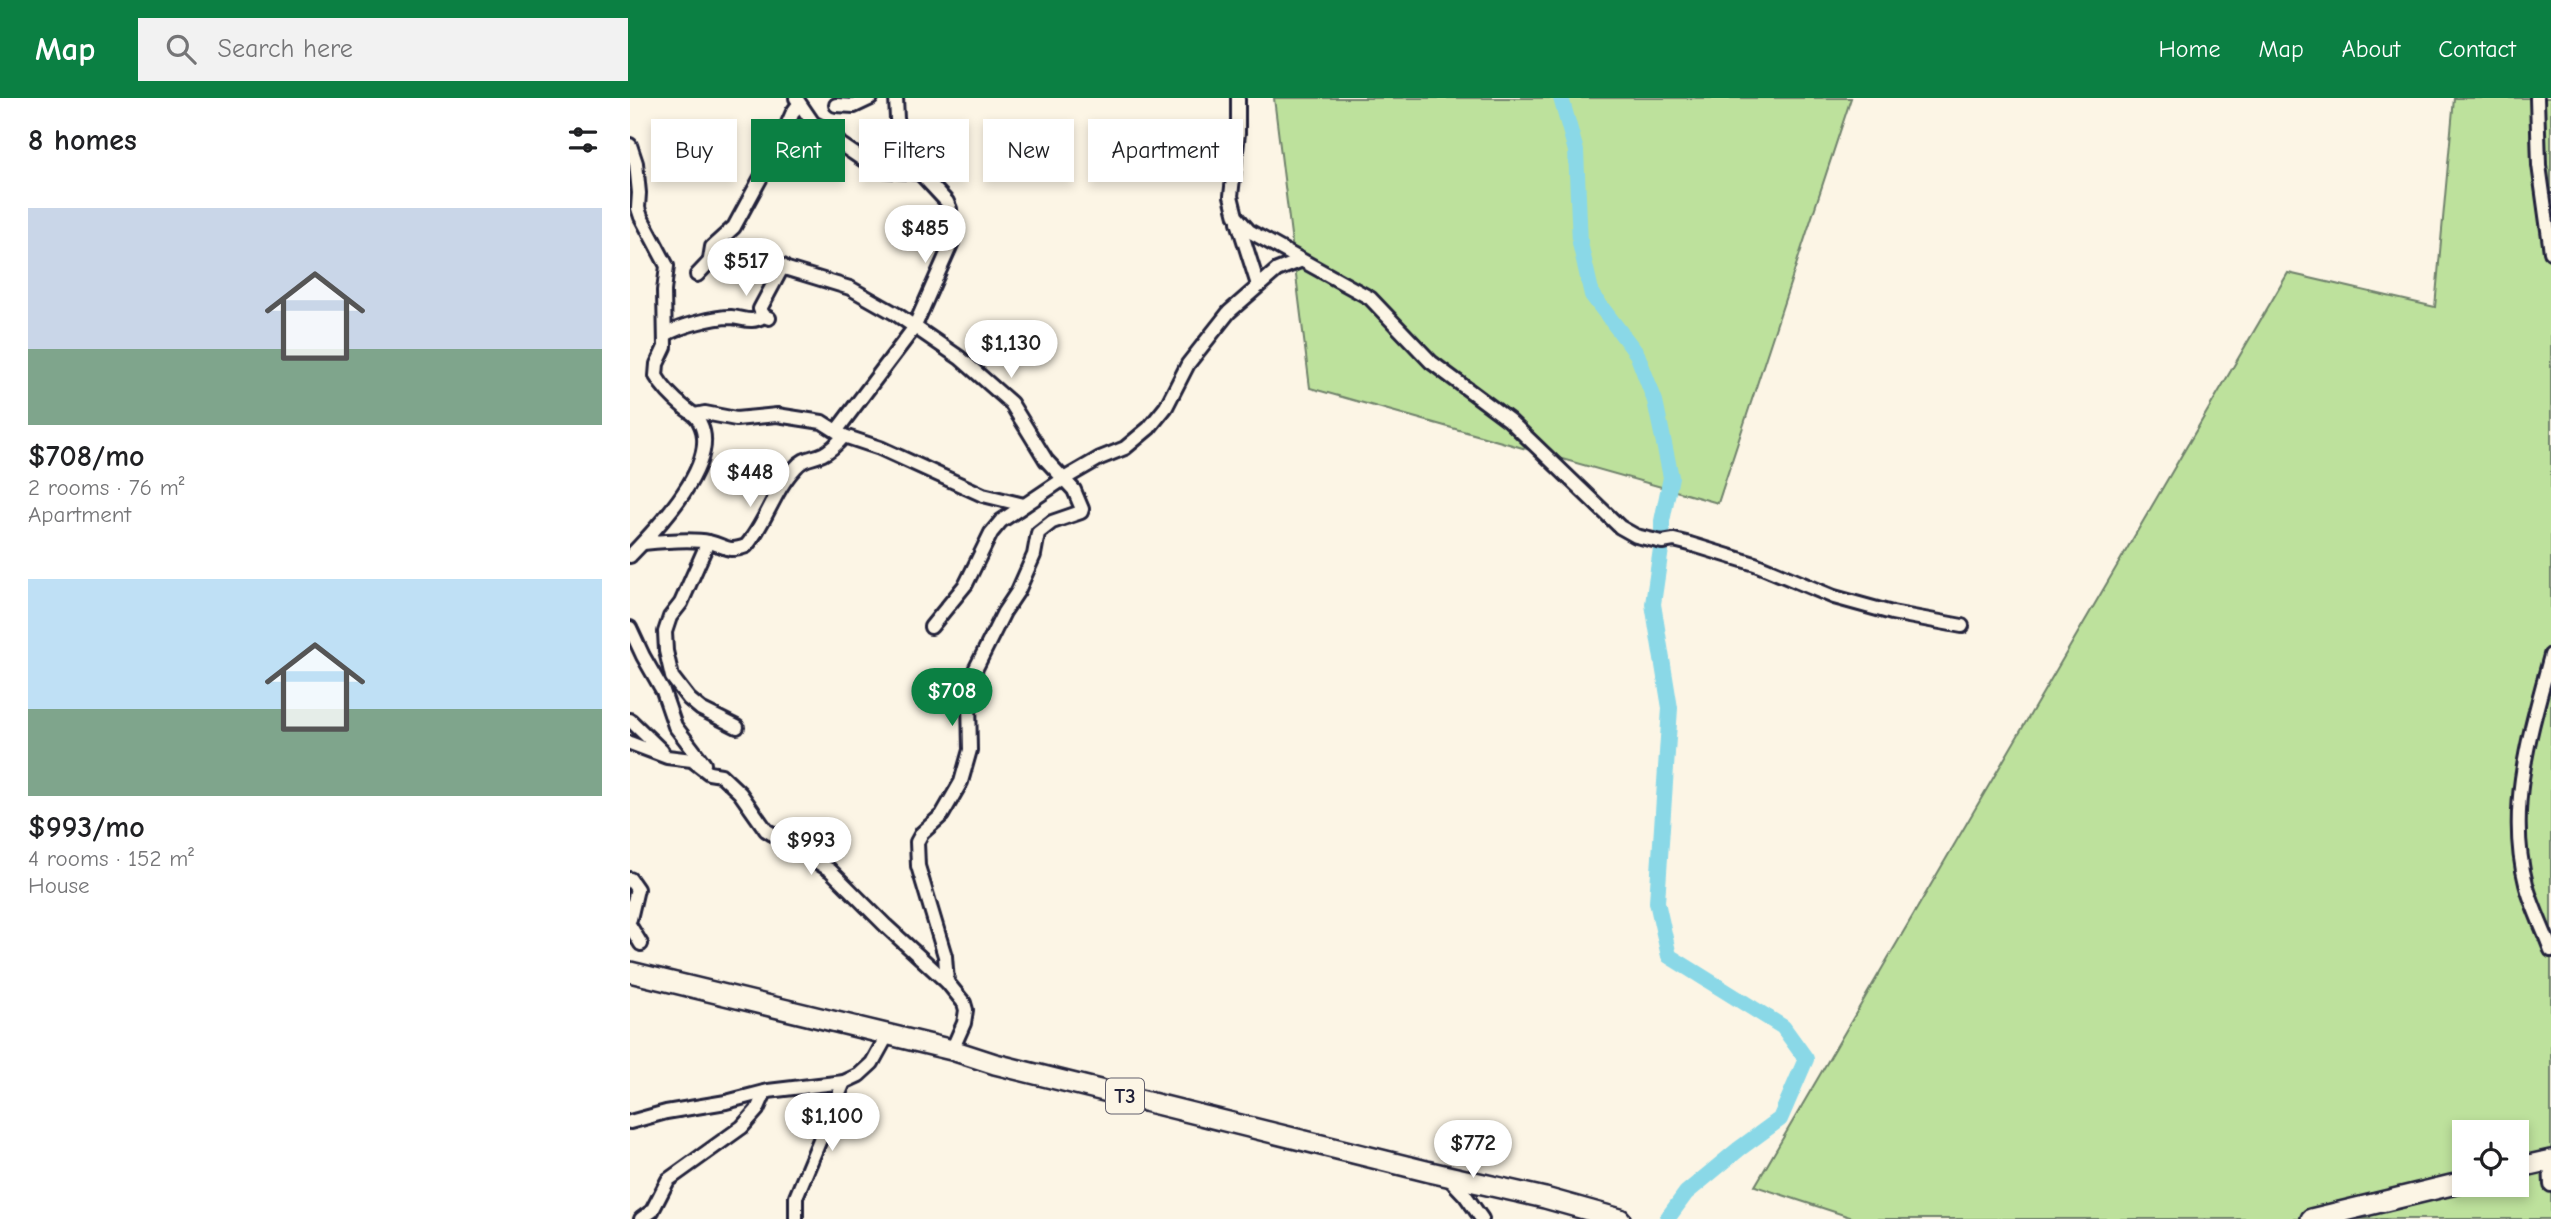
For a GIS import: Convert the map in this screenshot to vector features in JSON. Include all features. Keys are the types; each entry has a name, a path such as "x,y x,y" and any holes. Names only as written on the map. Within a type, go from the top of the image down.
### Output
{"highway":[{"name":"T3","path":"630,972 888,1034 995,1064 1545,1198 1620,1219"},
{"path":"2529,1165 2550,1160"},
{"path":"2311,1219 2452,1185"}],"street":[{"path":"836,105 854,106 872,98"},
{"path":"896,98 897,119"},
{"path":"1238,98 1238,133 1231,196 1258,285"},
{"path":"2537,98 2539,165 2551,251"},
{"path":"797,101 813,123 831,132 840,144 859,157"},
{"path":"710,259 712,247 734,227 778,146 797,101"},
{"path":"630,145 636,163 638,208 667,267 664,291 665,347 657,364 656,376 674,398 695,415 706,440 683,496 630,556"},
{"path":"643,543 708,542 733,550 746,545 784,480 797,465 804,458 820,456 828,451 890,357 914,328 951,242 951,216 947,202 928,182"},
{"path":"1237,216 1250,231 1370,298 1431,362 1509,420 1620,527 1636,536 1662,542 1674,540 1742,560 1845,600 1962,626"},
{"path":"697,275 710,259 719,255 735,256 783,266 850,288 960,358 1003,395 1046,460 1074,490 1082,509 1076,515 1048,524 1038,533 1034,555 1018,590 975,670 968,700 970,750 961,782 942,815 922,833 917,842 918,866 945,956 947,982"},
{"path":"931,627 966,583 991,533 1001,521 1062,480 1100,458 1125,448 1149,428 1166,407 1188,364 1229,312 1277,270 1300,261"},
{"path":"665,335 687,325 729,317 753,321 767,317 760,309 761,305 783,266"},
{"path":"695,415 705,413 736,419 777,415 822,422 840,433 880,447 983,495 1024,505"},
{"path":"708,542 681,603 667,624 664,640 672,677 688,699 701,709 737,727"},
{"path":"630,628 663,691 674,726 709,773"},
{"path":"2551,656 2524,757 2519,803 2525,882 2551,950"},
{"path":"630,720 667,757"},
{"path":"630,743 667,757 692,761 709,773 721,775 740,793 766,830 830,870 947,982 964,1003 964,1023 952,1050"},
{"path":"630,879 637,889 630,919"},
{"path":"630,926 641,944 630,943"},
{"path":"630,1122 765,1092 844,1082 859,1075 872,1063 888,1034"},
{"path":"796,1219 796,1197 844,1082"},
{"path":"641,1219 652,1212 668,1180 743,1127 757,1110 765,1092"},
{"path":"2550,1160 2551,1185"},
{"path":"1438,1174 1447,1177 1482,1219"}],"green space":[{"path":"1274,98 1851,98 1718,503 1310,388"},
{"path":"2454,98 2551,98 2551,1219 1856,1219 1755,1186 2288,273 2435,307"}],"waterway":[{"path":"1561,98 1576,151 1580,243 1592,295 1637,354 1655,401 1671,477 1662,521 1662,542 1653,604 1670,708 1657,902 1669,956 1783,1027 1806,1059 1780,1119 1686,1193 1667,1219"}]}
